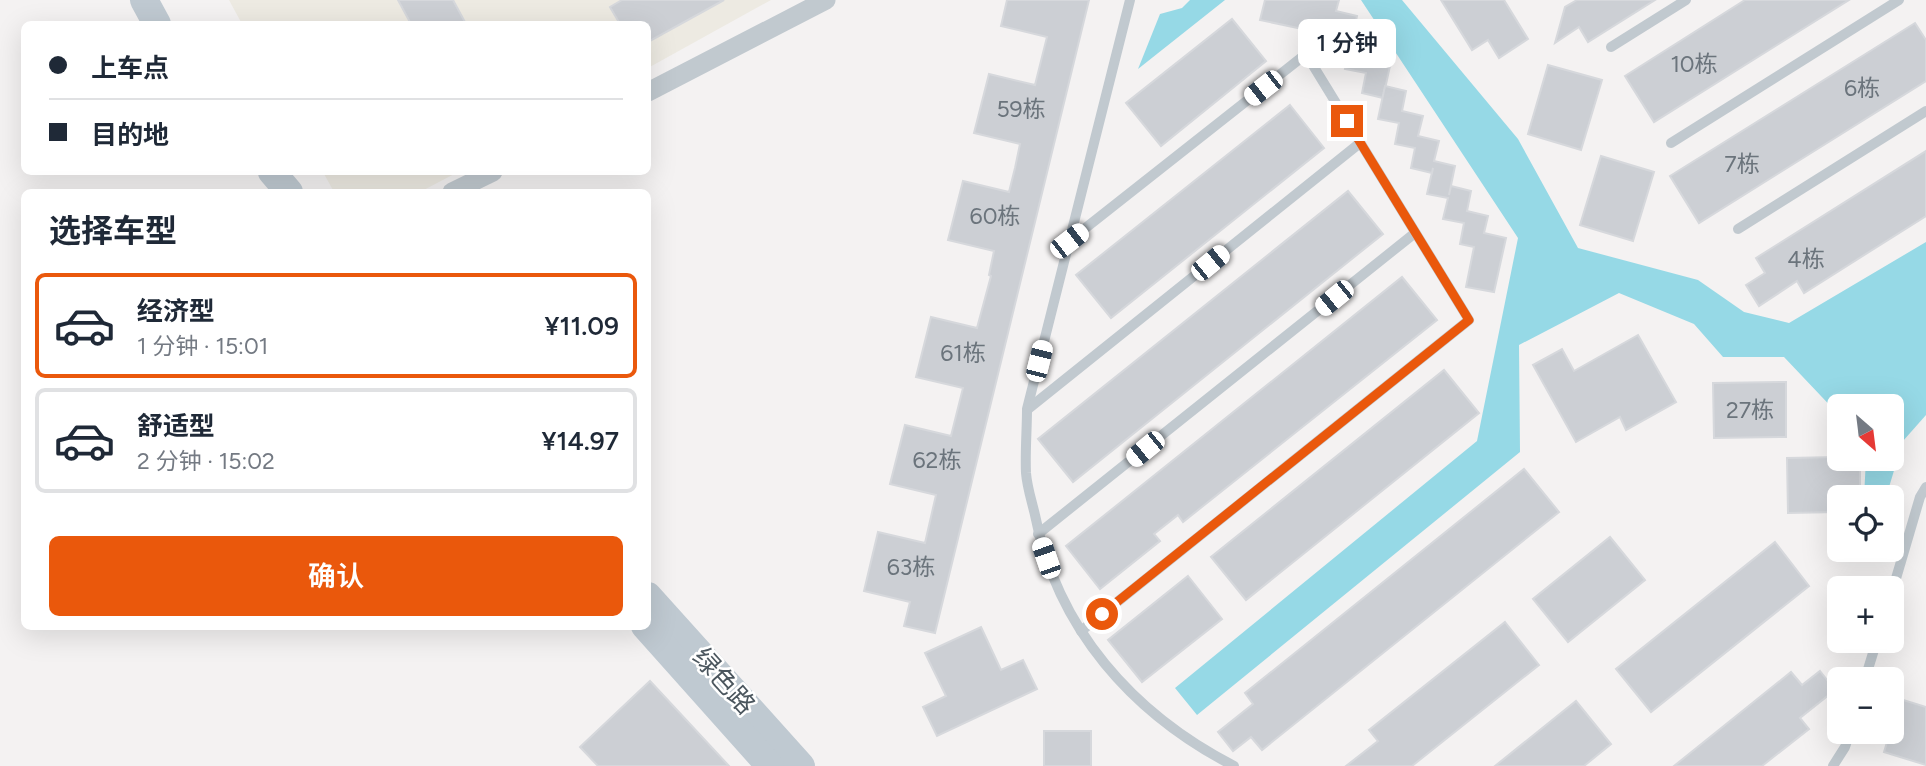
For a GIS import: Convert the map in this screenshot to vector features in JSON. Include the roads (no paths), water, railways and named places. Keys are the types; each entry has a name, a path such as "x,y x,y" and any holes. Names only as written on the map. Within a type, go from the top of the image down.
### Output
{"main road":[{"path":"144,0 155,21"},
{"path":"162,0 173,21"},
{"path":"255,175 267,189"},
{"path":"275,175 286,189"},
{"name":"绿色路","path":"651,599 801,766"},
{"name":"绿色路","path":"649,630 770,766"}],"street":[{"path":"651,90 826,0"},
{"path":"459,189 487,175"}],"lane":[{"path":"1130,0 1027,409 1027,475 1038,534 1055,582 1081,631 1114,676 1153,715 1198,747 1234,766"},
{"path":"1611,47 1686,0"},
{"path":"1671,143 1899,0"},
{"path":"1069,241 1306,54 1469,320 1081,631"},
{"path":"1738,229 1926,111"},
{"path":"1027,409 1360,143"},
{"path":"1038,534 1415,233"},
{"path":"1897,576 1920,497 1926,487"},
{"path":"1833,766 1846,744"}],"water":[{"path":"1190,0 1225,0 1138,69 1160,14 1182,8"},
{"path":"1361,0 1402,0 1518,139 1578,248 1698,280 1744,312 1789,323 1926,242 1926,415 1904,440 1904,394 1827,394 1827,402 1784,357 1723,357 1694,324 1619,293 1519,345 1520,452 1197,715 1175,688 1477,441 1518,238"},
{"path":"1865,471 1894,471 1890,485 1865,485"}]}
